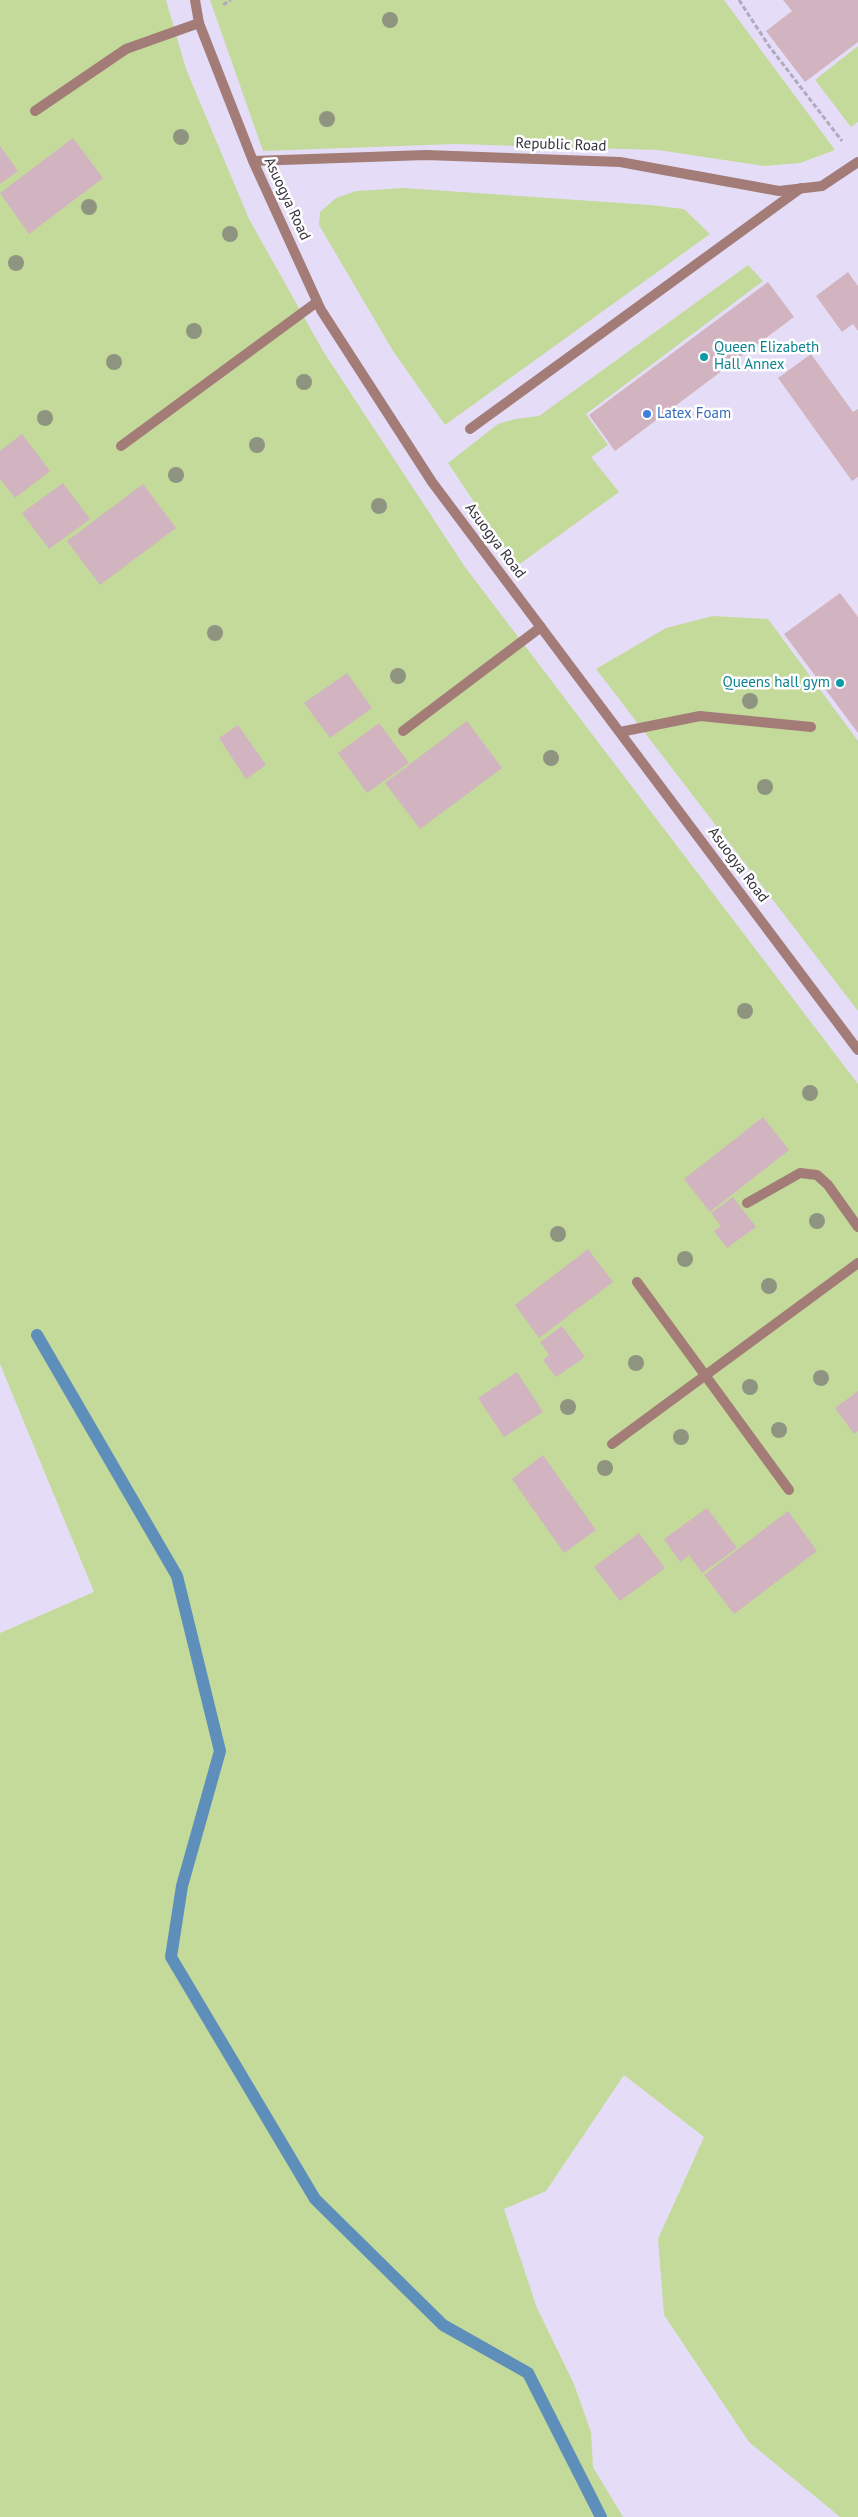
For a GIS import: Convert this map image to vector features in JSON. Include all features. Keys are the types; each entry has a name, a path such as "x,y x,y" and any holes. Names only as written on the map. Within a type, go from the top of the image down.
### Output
{"street":[{"name":"Asuogya Road","path":"195,0 199,23 253,160 317,302 432,482 858,1050"},
{"path":"35,112 126,49 199,23"},
{"name":"Republic Road","path":"253,160 426,154 620,162 779,191 822,186 858,162"},
{"path":"470,429 801,188"},
{"path":"121,446 317,302"},
{"path":"404,731 541,627"},
{"path":"620,732 700,716 811,727"},
{"path":"747,1203 800,1174 817,1175 828,1185 858,1227"},
{"path":"612,1444 858,1263"},
{"path":"637,1282 789,1490"}],"path":[{"path":"739,0 769,46 858,162"}],"green space":[{"path":"0,0 166,0 186,69 249,219 323,351 465,567 858,1084 858,2517 840,2517 749,2442 664,2315 658,2239 704,2137 624,2075 546,2191 504,2209 537,2308 574,2384 591,2432 593,2467 623,2517 0,2517 0,1633 94,1592 0,1364"},
{"path":"210,0 724,0 835,150 800,163 764,166 658,150 455,144 263,151"},
{"path":"858,46 858,122 851,127 815,80"},
{"path":"404,188 684,209 710,234 445,425 393,351 319,225 320,212 336,198 356,191"},
{"path":"748,265 763,281 586,414 608,445 591,457 619,492 517,566 448,463 498,424 515,419 539,416"},
{"path":"713,616 768,619 858,741 858,1011 596,669 666,628"}],"building":[{"path":"783,0 858,0 858,42 805,82 766,31 792,11"},
{"path":"73,138 103,178 29,234 0,193"},
{"path":"0,146 18,171 0,184"},
{"path":"848,272 858,286 858,331 853,324 842,332 816,296"},
{"name":"Queen Elizabeth Hall Annex","path":"768,282 794,317 615,451 589,415"},
{"path":"811,354 853,412 858,409 858,477 852,481 778,378"},
{"path":"22,434 50,471 15,498 0,479 0,451"},
{"path":"63,483 90,519 49,549 22,513"},
{"path":"143,484 176,528 100,585 67,541"},
{"name":"Queens hall gym","path":"840,593 858,617 858,733 784,634"},
{"path":"347,673 372,708 330,738 304,703"},
{"path":"467,721 502,768 420,829 385,783"},
{"path":"379,723 409,763 367,793 338,753"},
{"path":"238,725 266,765 246,779 219,738"},
{"path":"763,1117 789,1150 710,1212 684,1179"},
{"path":"733,1197 756,1227 727,1248 714,1231 721,1226 711,1213"},
{"path":"588,1249 613,1282 539,1338 515,1305"},
{"path":"562,1326 585,1357 556,1377 543,1360 549,1355 540,1342"},
{"path":"517,1372 543,1412 504,1437 478,1398"},
{"path":"858,1391 858,1431 854,1434 835,1408"},
{"path":"543,1455 596,1530 564,1553 512,1479"},
{"path":"707,1508 737,1548 702,1573 689,1555 680,1562 664,1539"},
{"path":"788,1511 817,1551 734,1614 704,1575"},
{"path":"639,1533 665,1568 620,1601 594,1567"}],"waterway":[{"path":"37,1335 177,1576 220,1751 182,1886 171,1957 315,2199 443,2325 528,2373 601,2517"}],"place":[{"name":"Queen Elizabeth Hall Annex","path":"704,357"},
{"name":"Latex Foam","path":"647,414"},
{"name":"Queens hall gym","path":"840,683"}]}
